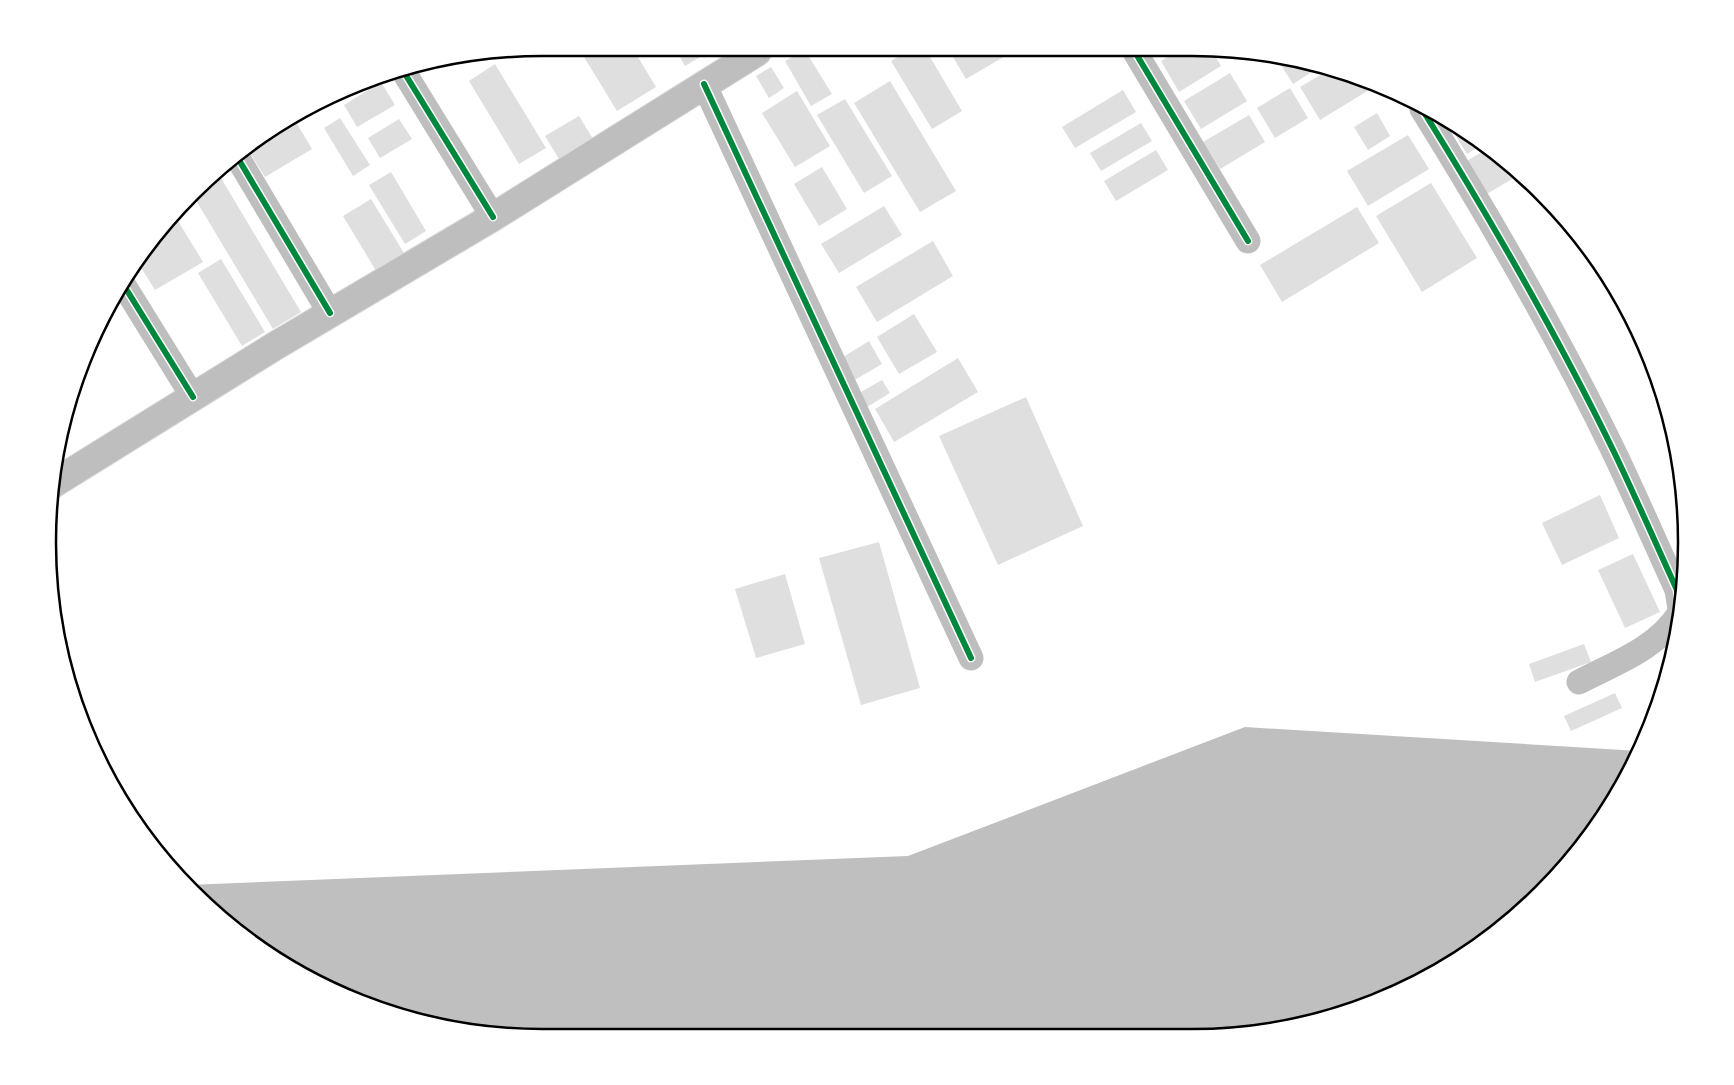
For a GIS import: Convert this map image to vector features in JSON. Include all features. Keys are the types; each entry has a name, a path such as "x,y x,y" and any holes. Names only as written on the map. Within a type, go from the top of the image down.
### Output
{"main road":[{"path":"60,479 330,313 493,216 750,56"}],"street":[{"path":"1137,56 1248,241"},
{"path":"406,76 493,216"},
{"path":"704,84 971,658"},
{"path":"1426,116 1472,192 1560,347 1614,452 1676,587"},
{"path":"240,162 330,313"},
{"path":"127,290 193,397"},
{"path":"1579,682 1653,643 1670,627"}],"shaded area":[{"path":"1245,727 1631,751 1596,813 1557,863 1512,908 1462,947 1407,979 1348,1003 1286,1019 1255,1025 1223,1028 542,1029 479,1025 417,1012 386,1003 327,979 272,947 222,908 198,885 908,856"}],"building":[{"path":"583,56 637,56 656,87 617,111"},
{"path":"679,56 701,56 685,66"},
{"path":"794,56 808,56 832,94 811,106 785,61"},
{"path":"899,56 929,56 962,111 932,129 891,61"},
{"path":"952,56 1005,56 966,79"},
{"path":"1169,56 1216,57 1221,66 1179,92 1161,61"},
{"path":"495,64 546,148 519,164 469,81"},
{"path":"1281,65 1312,72 1293,84"},
{"path":"771,67 784,88 769,98 756,76"},
{"path":"1230,73 1247,101 1201,129 1184,101"},
{"path":"1321,74 1369,90 1320,120 1300,87"},
{"path":"890,81 956,191 920,212 854,103"},
{"path":"382,83 395,105 357,127 344,105"},
{"path":"1290,88 1308,118 1275,138 1257,108"},
{"path":"1123,90 1136,112 1075,148 1062,127"},
{"path":"797,91 830,146 795,167 762,113"},
{"path":"845,99 892,176 864,193 817,115"},
{"path":"1377,113 1390,136 1368,150 1354,127"},
{"path":"1249,115 1265,142 1220,169 1203,142"},
{"path":"579,116 593,139 559,159 545,136"},
{"path":"340,118 370,165 353,176 324,128"},
{"path":"399,119 412,139 380,158 368,138"},
{"path":"296,123 312,149 265,177 250,154"},
{"path":"1141,123 1152,141 1101,171 1090,153"},
{"path":"1454,133 1476,148 1467,154"},
{"path":"1408,135 1429,169 1368,206 1347,171"},
{"path":"1156,150 1168,170 1116,201 1104,181"},
{"path":"1482,152 1513,178 1485,195 1465,162"},
{"path":"822,167 847,209 819,226 794,184"},
{"path":"391,172 426,231 405,244 369,185"},
{"path":"221,178 301,312 273,329 197,201"},
{"path":"1431,183 1477,258 1422,292 1376,216"},
{"path":"371,199 407,258 378,274 343,216"},
{"path":"884,206 902,235 839,273 821,244"},
{"path":"1357,207 1379,243 1282,302 1260,265"},
{"path":"178,221 203,262 155,290 141,268"},
{"path":"933,241 953,276 877,322 856,287"},
{"path":"221,259 265,332 242,346 198,273"},
{"path":"914,314 937,352 899,374 877,337"},
{"path":"869,341 882,364 853,381 840,359"},
{"path":"958,358 978,392 894,442 875,409"},
{"path":"882,380 890,393 867,407 859,393"},
{"path":"1026,397 1083,526 998,565 939,436"},
{"path":"1600,495 1619,538 1562,565 1542,523"},
{"path":"879,542 920,688 861,705 819,558"},
{"path":"1633,554 1660,612 1625,628 1598,570"},
{"path":"785,574 805,644 756,658 735,589"},
{"path":"1584,644 1591,662 1535,682 1529,664"},
{"path":"1615,693 1622,708 1571,731 1564,716"}],"cycle path":[{"path":"1137,56 1248,241"},
{"path":"406,76 493,217"},
{"path":"704,84 971,658"},
{"path":"1427,116 1473,193 1570,364 1622,469 1676,587"},
{"path":"240,162 330,313"},
{"path":"127,290 193,397"}]}
